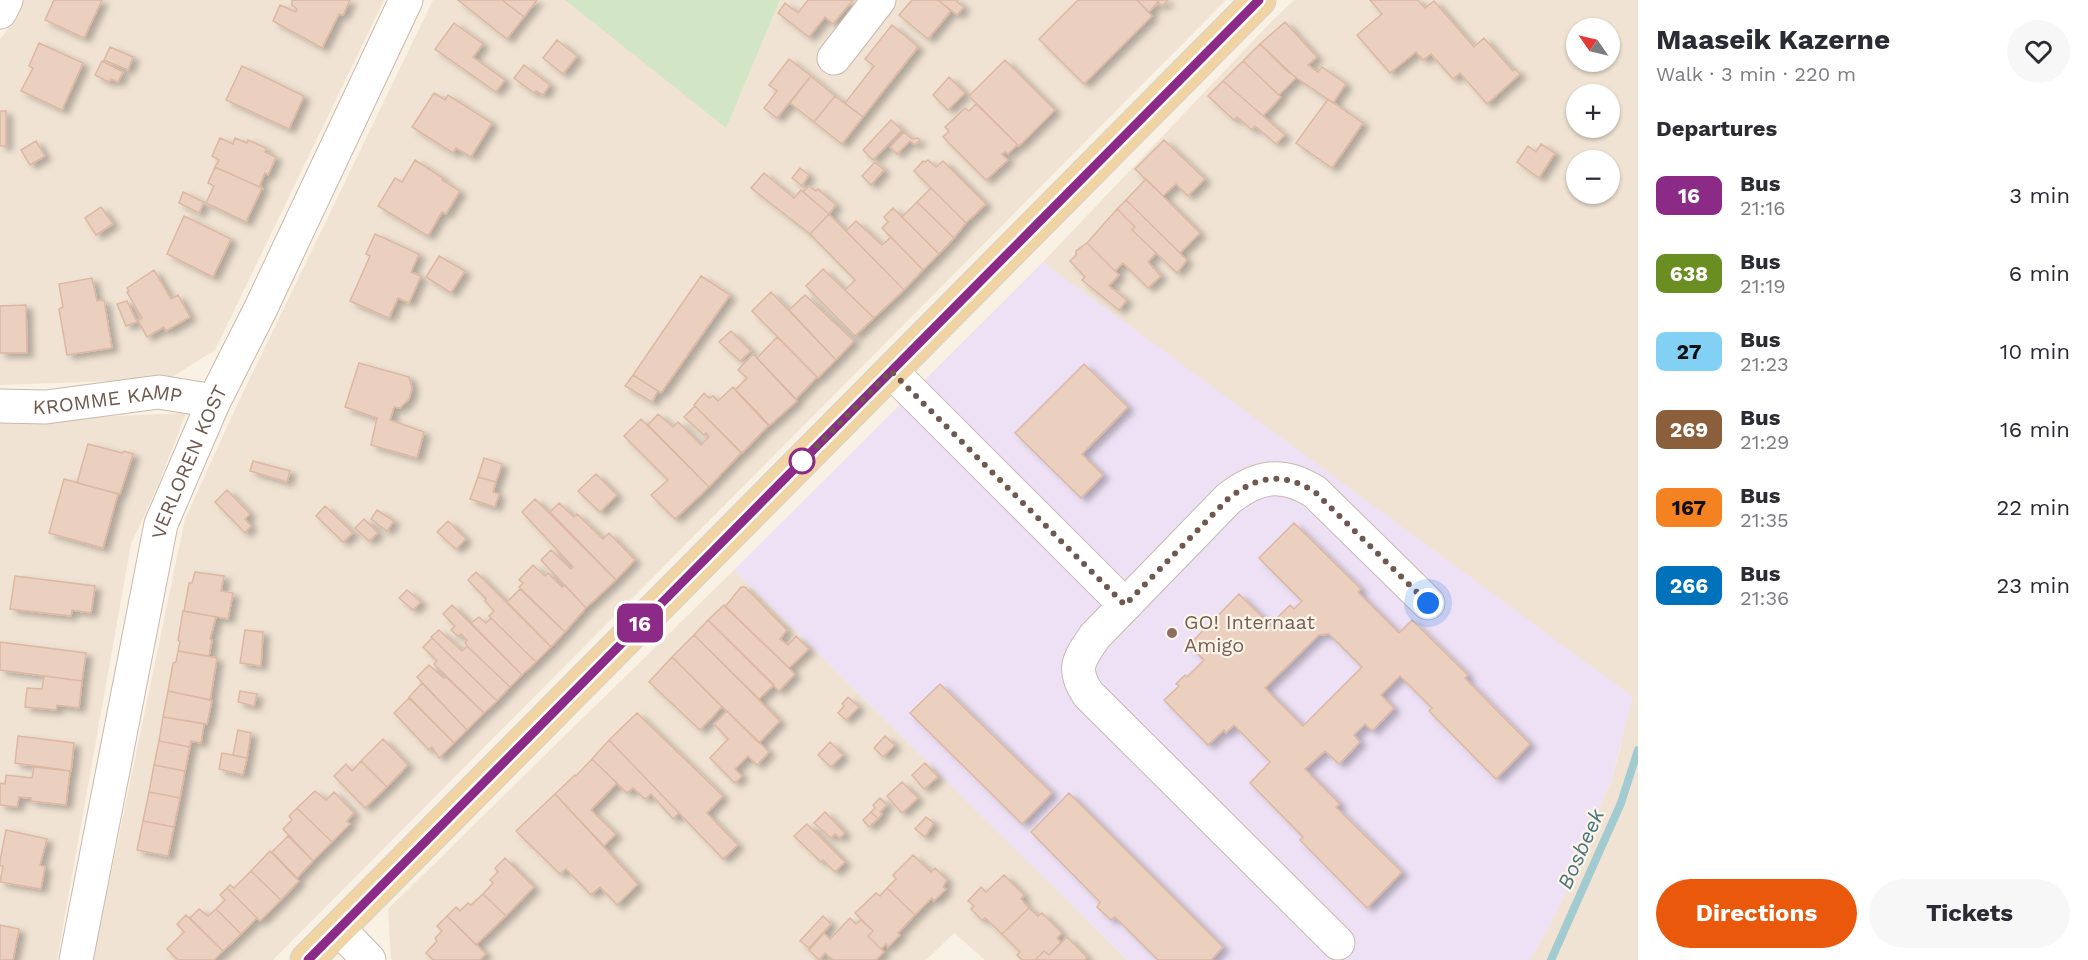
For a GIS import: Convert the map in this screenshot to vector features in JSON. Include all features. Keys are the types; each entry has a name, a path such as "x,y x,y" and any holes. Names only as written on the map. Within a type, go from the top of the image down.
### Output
{"main road":[{"path":"308,960 1259,0"}],"street":[{"path":"0,12 6,0"},
{"name":"VERLOREN KOST","path":"75,960 161,524 214,401 260,310 406,0"},
{"path":"834,58 879,0"},
{"path":"891,371 1125,605"},
{"name":"KROMME KAMP","path":"0,406 46,407 159,392 214,401"},
{"path":"1338,943 1088,694 1077,671 1082,656 1095,636 1228,499 1242,488 1268,478 1294,482 1315,492 1428,603"},
{"path":"339,929 369,960"}],"shaded area":[{"path":"23,0 384,0 215,350 169,379 0,385 0,39 8,29"},
{"path":"433,0 565,0 726,127 780,0 1226,0 273,960 93,960 185,519 238,403"},
{"path":"1294,0 1638,0 1638,960 1530,960 1576,871 1582,850 1611,781 1621,745 1043,262"},
{"name":"GO! Internaat Amigo","path":"1043,262 1633,697 1611,781 1582,850 1576,871 1530,960 1127,960 734,570"},
{"path":"186,413 158,485 131,544 57,960 0,960 0,421"},
{"path":"734,570 1127,960 985,960 954,933 926,960 391,960 388,909"}],"green space":[{"path":"565,0 780,0 726,128"}],"building":[{"path":"54,0 102,0 84,38 45,20"},
{"path":"292,0 350,0 343,15 339,14 322,48 273,21 280,5 296,12 297,9 292,5"},
{"path":"458,0 502,0 524,17 507,39"},
{"path":"502,0 537,0 524,17"},
{"path":"808,0 853,0 833,24 825,17 809,37 778,13 785,3 798,13"},
{"path":"912,0 938,0 951,11 928,39 899,15"},
{"path":"938,0 958,0 957,2 964,7 957,15"},
{"path":"1078,0 1137,0 1152,16 1084,84 1039,39"},
{"path":"1137,0 1156,0 1158,2 1149,12"},
{"path":"1156,0 1168,0 1162,6"},
{"path":"1370,0 1418,0 1425,8 1434,1 1474,47 1484,38 1513,71 1515,69 1520,74 1487,104 1460,73 1453,79 1431,54 1423,60 1416,52 1390,73 1357,35 1382,14"},
{"path":"1285,22 1317,57 1308,65 1318,72 1322,67 1346,84 1333,103 1287,71 1260,44"},
{"path":"454,23 483,44 473,57 505,80 496,92 435,49"},
{"path":"892,25 918,47 863,117 845,103 874,66 865,59"},
{"path":"557,40 577,56 563,74 543,58"},
{"path":"39,43 83,63 62,110 21,91 33,68 29,66"},
{"path":"1260,44 1296,78 1279,95 1243,61"},
{"path":"110,47 133,57 128,70 104,60"},
{"path":"789,59 811,76 777,118 764,108 777,91 769,85"},
{"path":"1005,60 1055,110 1019,146 969,96"},
{"path":"102,61 123,72 118,82 111,79 109,82 95,75"},
{"path":"1243,61 1281,97 1263,116 1223,81"},
{"path":"524,65 550,85 543,95 536,91 534,93 514,78"},
{"path":"242,66 304,96 289,129 226,100"},
{"path":"811,76 835,96 814,122 790,103"},
{"path":"949,77 965,93 948,110 933,95"},
{"path":"1223,81 1285,135 1276,144 1255,126 1252,130 1237,117 1234,120 1208,96"},
{"path":"434,93 445,100 448,95 492,123 471,157 456,148 453,153 412,127"},
{"path":"835,96 863,117 842,144 814,122"},
{"path":"1328,99 1363,123 1332,168 1296,143"},
{"path":"976,104 1019,146 1017,145 1008,154 1005,152 1002,154 1008,160 986,180 943,137 949,131 945,127 965,108 969,111"},
{"path":"0,111 6,111 6,146 0,146"},
{"path":"891,120 902,130 873,160 863,150"},
{"path":"904,132 912,139 920,140 915,145 910,141 897,154 890,147"},
{"path":"220,138 233,144 235,138 247,143 248,140 266,148 265,152 276,157 268,175 265,173 260,185 262,188 215,167 219,160 212,156"},
{"path":"1164,140 1205,179 1188,196 1176,184 1163,196 1135,169"},
{"path":"36,141 45,156 30,165 21,150"},
{"path":"1541,144 1555,153 1539,178 1517,162 1528,146 1536,152"},
{"path":"415,160 460,191 446,214 442,212 428,236 378,206 395,178 402,182"},
{"path":"928,160 936,167 943,161 986,204 966,223 914,171 923,161"},
{"path":"875,162 884,170 871,185 862,176"},
{"path":"215,167 262,188 246,222 206,203 214,186 208,183"},
{"path":"800,168 809,175 802,186 792,178"},
{"path":"764,173 794,198 801,190 829,214 810,234 751,188"},
{"path":"1146,179 1200,233 1180,253 1126,200"},
{"path":"809,186 816,191 818,189 836,205 829,214 803,192"},
{"path":"931,188 966,223 954,238 917,202"},
{"path":"183,192 204,202 199,213 179,203"},
{"path":"1126,200 1187,260 1177,273 1132,230 1135,227 1117,209"},
{"path":"917,202 954,238 939,254 902,217"},
{"path":"101,207 113,224 96,235 85,218"},
{"path":"893,208 939,254 923,270 882,228 888,222 884,217"},
{"path":"1117,209 1135,227 1132,230 1156,253 1148,262 1161,276 1148,288 1123,263 1115,271 1087,243"},
{"path":"829,214 904,290 874,318 845,290 855,280 810,234"},
{"path":"184,216 231,239 213,277 167,254"},
{"path":"856,221 882,245 891,237 923,270 904,290 846,231"},
{"path":"375,234 419,254 411,272 421,276 409,303 398,298 389,318 350,301 370,256 366,254"},
{"path":"1087,243 1119,275 1109,286 1127,300 1119,310 1082,280 1085,277 1070,261 1076,255 1076,251"},
{"path":"439,256 465,271 451,293 426,277"},
{"path":"823,269 874,318 855,336 806,286"},
{"path":"154,270 171,299 178,295 190,317 166,331 164,327 147,337 138,320 142,318 127,288"},
{"path":"701,276 730,295 661,393 633,375"},
{"path":"92,278 97,301 104,300 112,348 67,355 59,309 63,307 59,284"},
{"path":"771,292 836,360 818,378 752,311"},
{"path":"805,295 854,341 836,360 789,310"},
{"path":"127,301 137,322 126,326 117,304"},
{"path":"26,305 27,353 0,353 0,306"},
{"path":"731,331 751,351 740,361 719,342"},
{"path":"777,337 817,377 796,399 757,358"},
{"path":"753,354 797,401 769,426 735,390 747,378 738,370"},
{"path":"359,363 409,377 412,388 409,399 400,408 394,407 390,420 424,432 417,458 371,445 377,418 345,407"},
{"path":"1084,364 1128,407 1082,454 1103,475 1081,498 1015,433"},
{"path":"633,375 658,391 652,402 625,386"},
{"path":"733,387 769,425 742,453 694,405 704,393 709,398 713,396 718,401"},
{"path":"695,406 741,453 709,487 648,425 658,414 673,427 678,422 701,445 709,437 684,417"},
{"path":"641,419 709,487 675,519 651,495 668,480 624,436"},
{"path":"88,444 133,454 120,494 77,483"},
{"path":"484,458 502,464 496,482 478,477"},
{"path":"253,461 290,471 287,482 250,471"},
{"path":"596,474 617,495 600,512 578,491"},
{"path":"478,477 496,482 493,492 499,494 495,507 470,499"},
{"path":"64,479 118,494 103,548 49,533"},
{"path":"227,490 250,514 245,519 251,526 245,533 215,502"},
{"path":"535,499 616,580 586,608 541,560 551,550 571,569 573,567 522,512"},
{"path":"559,503 574,517 577,514 603,539 609,533 635,560 616,580 550,512"},
{"path":"325,506 353,533 343,542 316,516"},
{"path":"377,510 394,521 387,531 371,519"},
{"path":"364,519 378,533 369,541 355,528"},
{"path":"448,521 466,539 456,549 437,532"},
{"path":"1294,523 1361,589 1358,592 1399,633 1412,620 1468,675 1465,678 1530,744 1496,779 1429,711 1432,708 1400,676 1381,695 1394,708 1372,731 1365,724 1354,735 1360,742 1339,764 1325,751 1305,769 1340,804 1336,807 1402,872 1367,908 1300,840 1303,837 1250,783 1270,762 1234,725 1226,733 1224,730 1208,745 1164,700 1179,686 1176,684 1185,675 1187,677 1204,660 1189,645 1239,594 1274,629 1279,624 1275,620 1290,605 1294,609 1302,601 1259,558","holes":["1329,634 1362,667 1303,726 1265,688 1319,635"]},
{"path":"533,565 545,576 548,573 562,587 565,585 586,608 565,632 519,587 523,583 519,580"},
{"path":"195,572 224,576 221,591 233,593 228,619 184,611 189,583 192,583"},
{"path":"476,572 551,647 536,662 489,616 494,611 468,580"},
{"path":"15,576 95,586 91,613 72,610 71,616 10,609"},
{"path":"741,587 745,587 787,630 780,639 788,645 796,636 809,649 789,668 725,607"},
{"path":"520,589 565,632 551,647 507,602"},
{"path":"407,590 421,602 413,610 399,598"},
{"path":"452,605 522,675 510,687 467,646 465,643 467,640 461,634 458,636 451,630 455,626 443,614"},
{"path":"724,605 795,674 779,691 708,620"},
{"path":"183,611 216,617 210,639 212,640 209,656 178,651"},
{"path":"479,617 486,623 491,618 536,662 522,675 471,623"},
{"path":"708,620 774,685 759,699 694,635"},
{"path":"245,630 263,632 261,666 240,663"},
{"path":"439,630 462,651 467,646 510,687 497,701 431,637"},
{"path":"694,635 780,721 759,743 672,657"},
{"path":"432,638 497,701 484,713 434,664 437,661 423,647"},
{"path":"0,642 86,653 82,681 0,670"},
{"path":"178,651 217,658 210,700 168,691 173,663 176,662"},
{"path":"672,657 722,707 700,730 649,682"},
{"path":"429,665 444,678 446,677 484,713 467,730 417,677"},
{"path":"44,676 82,681 79,708 57,705 56,710 25,707 27,688 42,689"},
{"path":"422,683 467,730 454,743 409,697"},
{"path":"940,684 1052,793 1022,824 910,713"},
{"path":"168,691 212,700 207,724 163,717"},
{"path":"240,691 257,694 254,706 238,702"},
{"path":"848,697 859,707 846,720 838,713"},
{"path":"409,698 454,743 439,758 432,747 429,750 394,713"},
{"path":"727,711 769,752 757,765 748,756 735,769 742,776 735,783 710,758 728,739 714,724"},
{"path":"637,713 723,796 707,813 738,845 723,859 609,740"},
{"path":"163,717 204,724 201,743 191,741 190,747 159,741"},
{"path":"238,730 251,733 247,758 233,755"},
{"path":"18,736 74,743 71,771 15,763"},
{"path":"885,736 895,745 883,757 874,748"},
{"path":"383,739 408,765 387,787 361,761"},
{"path":"609,740 679,813 673,819 651,794 645,799 633,788 627,793 592,759"},
{"path":"159,741 190,747 185,771 154,765"},
{"path":"830,742 843,755 831,767 818,755"},
{"path":"222,753 247,758 243,775 219,769"},
{"path":"592,759 617,783 591,810 616,834 604,846 555,794"},
{"path":"361,761 387,787 365,808 334,776 346,764 352,771"},
{"path":"925,763 938,777 924,789 912,775"},
{"path":"154,765 185,771 180,798 149,792"},
{"path":"34,767 70,771 66,805 31,801 31,798 19,797 17,807 0,805 0,783 5,784 6,775 32,778"},
{"path":"902,782 918,798 902,813 887,796"},
{"path":"315,791 326,800 334,792 354,813 347,821 350,824 332,842 297,808"},
{"path":"149,792 180,798 174,827 143,821"},
{"path":"1069,793 1223,947 1211,960 1158,960 1115,917 1111,920 1097,907 1100,902 1031,832"},
{"path":"555,794 638,884 617,905 600,887 591,895 566,869 560,874 516,831"},
{"path":"880,798 887,805 880,812 882,814 878,819 871,812 875,808 873,805"},
{"path":"297,808 332,842 313,861 283,829 292,820 289,816"},
{"path":"825,812 845,833 840,838 835,834 831,838 814,823"},
{"path":"871,812 878,819 869,827 863,820"},
{"path":"926,817 934,823 925,837 915,829"},
{"path":"143,821 174,827 168,856 137,850"},
{"path":"807,824 845,862 835,872 794,836"},
{"path":"6,830 47,839 40,865 45,867 41,889 0,882 3,866 0,866 0,861"},
{"path":"288,836 313,861 297,878 272,852"},
{"path":"270,851 299,881 281,900 251,871"},
{"path":"913,855 931,872 935,868 947,880 943,887 946,889 934,901 932,898 915,915 887,888 896,879 893,875"},
{"path":"505,858 534,887 506,916 483,894 493,883 490,880 498,872 495,868"},
{"path":"251,871 281,900 260,921 227,888 230,885 234,888"},
{"path":"1004,875 1024,895 1021,899 1029,908 1002,934 985,918 982,920 971,909 974,906 968,901 981,887 986,892"},
{"path":"227,888 257,918 241,934 216,909 225,900 220,895"},
{"path":"887,888 915,915 888,947 886,944 881,949 868,936 873,931 855,913 876,893 880,896"},
{"path":"483,894 506,916 476,945 447,916 456,907 460,911 468,903 471,905"},
{"path":"1029,908 1038,916 1042,913 1062,933 1057,938 1061,942 1049,955 1044,951 1035,960 1022,960 1017,955 1020,952 1002,934"},
{"path":"199,909 208,916 216,909 241,934 223,951 190,918"},
{"path":"186,915 223,951 214,960 178,960 167,949 184,932 177,924"},
{"path":"447,916 486,954 480,960 433,960 426,953 437,941 435,938 442,931 437,926"},
{"path":"823,916 831,924 809,948 800,941"},
{"path":"850,918 856,924 861,920 873,931 868,936 884,952 876,960 833,960 825,953 819,960 809,950 824,933 830,939"},
{"path":"0,925 19,929 13,960 0,960"},
{"path":"1067,937 1087,957 1085,960 1035,960 1044,951 1049,955"}],"waterway":[{"name":"Bosbeek","path":"1551,960 1621,803 1638,750"}],"bus line":[{"name":"16","path":"308,960 412,852 1259,0"}],"place":[{"name":"GO! Internaat Amigo","path":"1172,633"}],"route":[{"path":"802,461 891,371 1125,605 1228,499 1242,488 1268,478 1294,482 1315,492 1428,603"}]}
